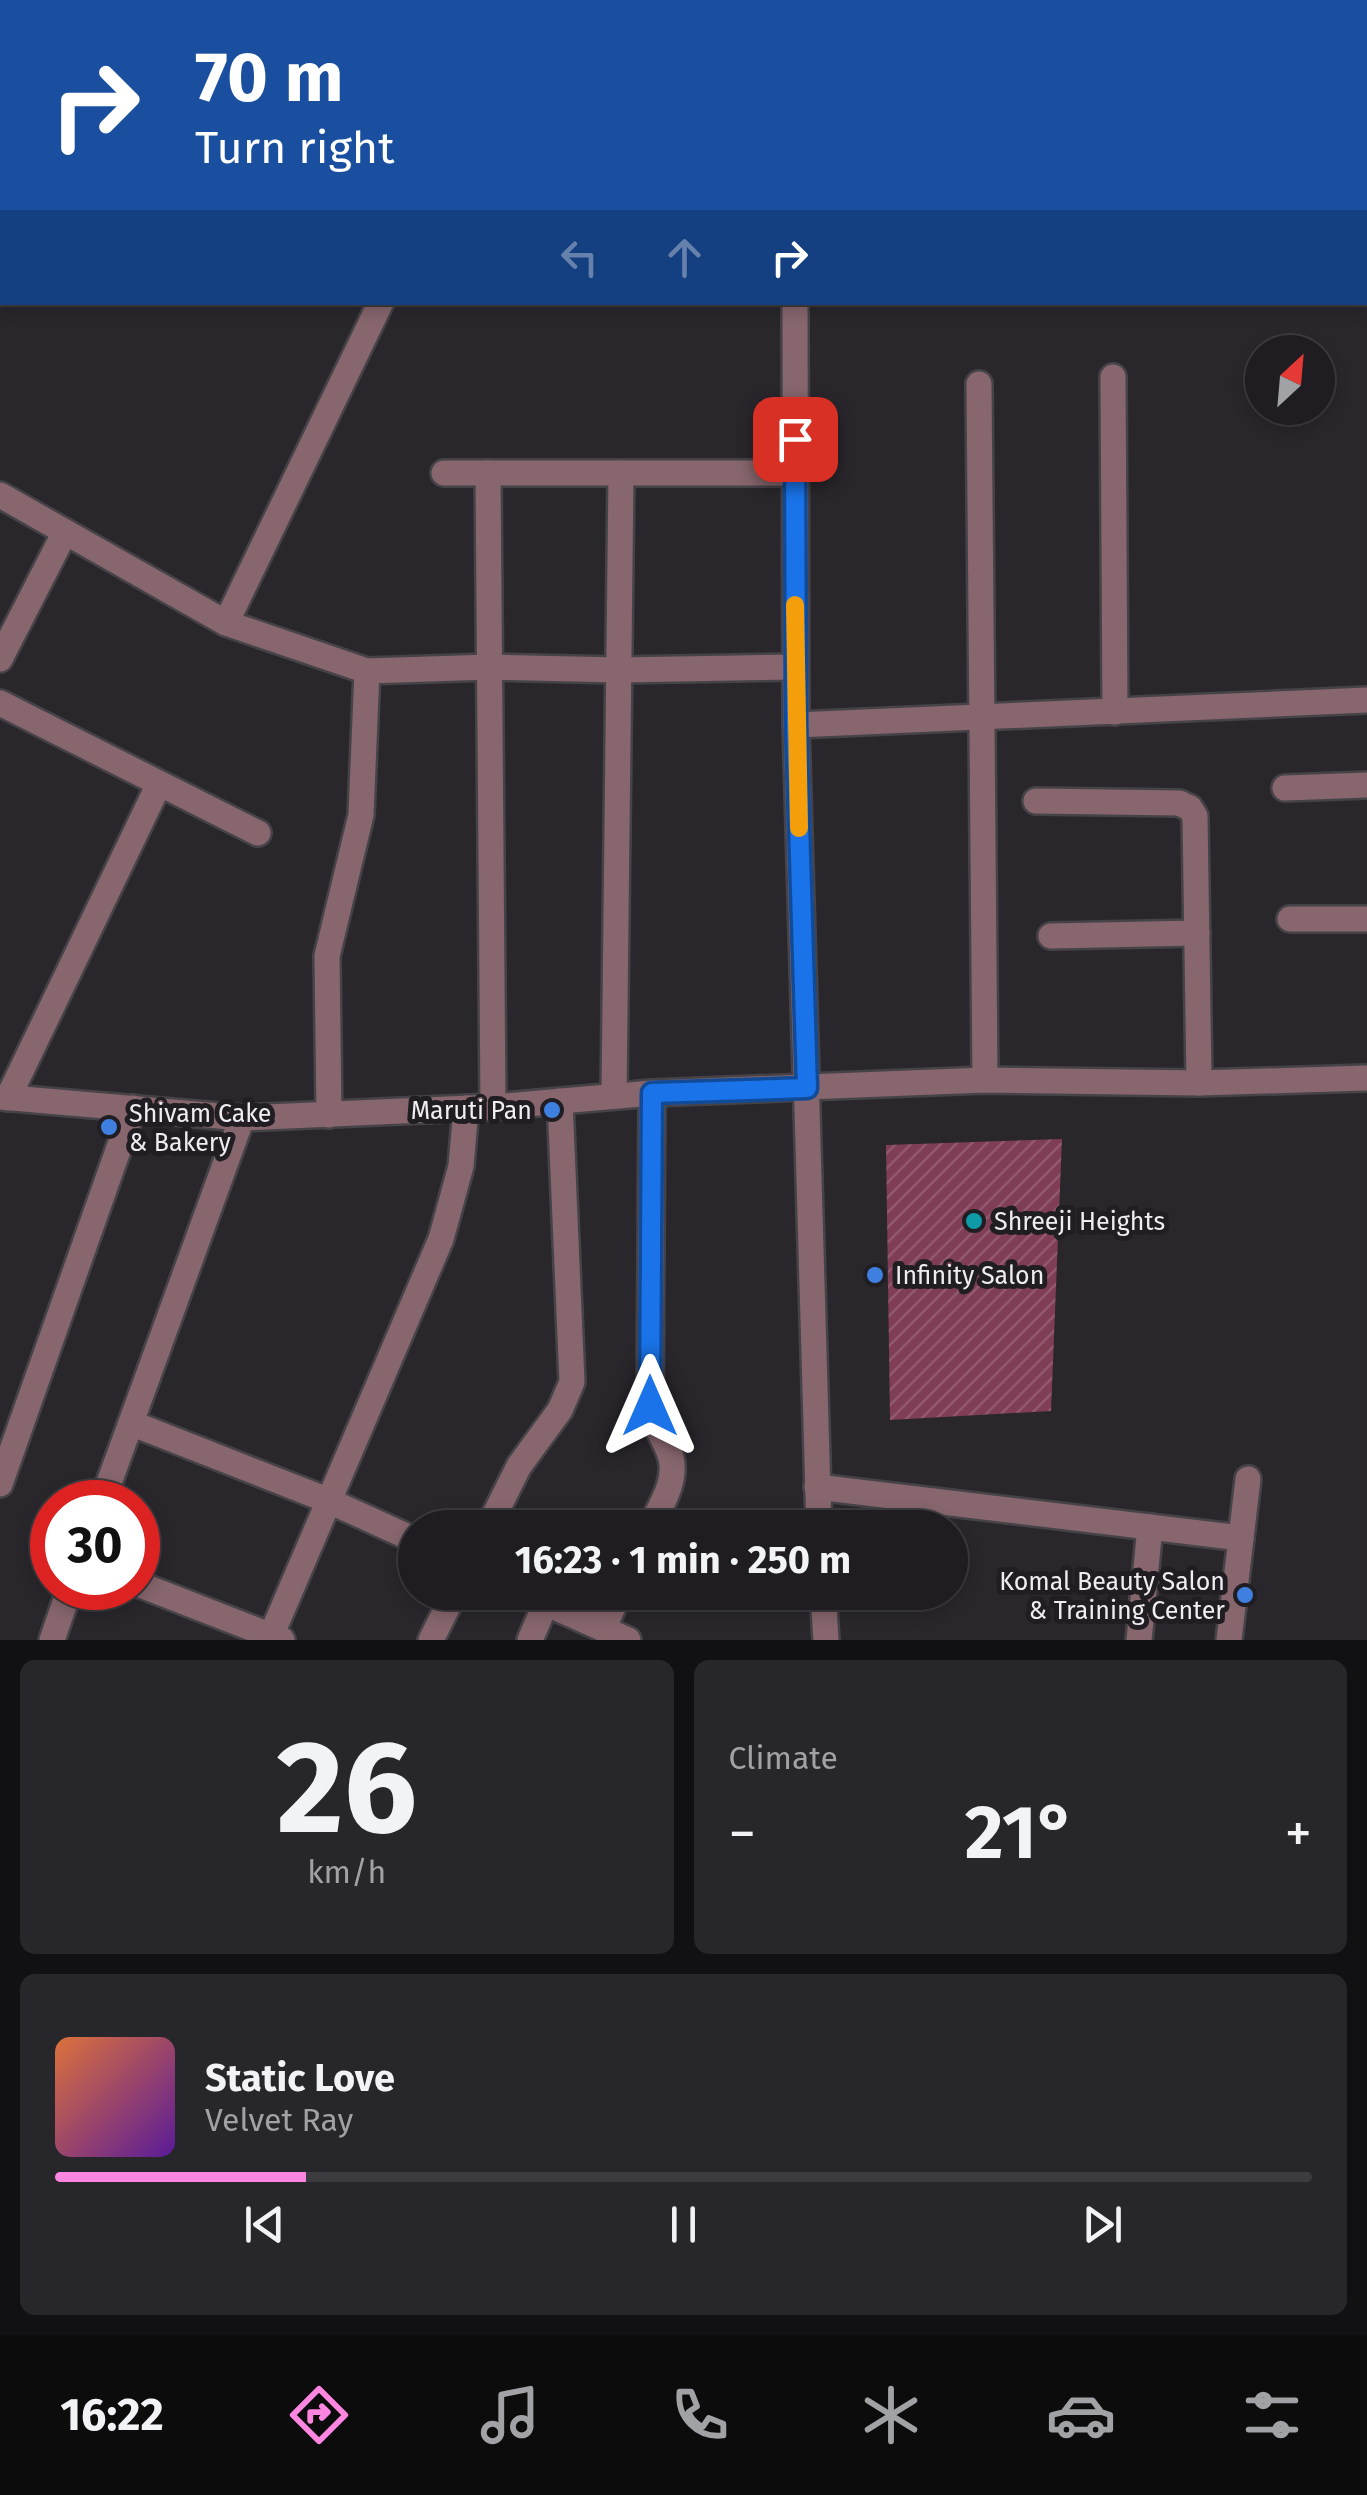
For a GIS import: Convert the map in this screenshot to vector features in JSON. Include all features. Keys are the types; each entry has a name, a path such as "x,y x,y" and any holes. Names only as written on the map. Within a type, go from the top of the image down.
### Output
{"street":[{"path":"226,623 380,305"},
{"path":"795,305 796,724 818,1510"},
{"path":"1113,377 1115,712"},
{"path":"978,384 986,1080"},
{"path":"444,473 795,473"},
{"path":"488,473 493,1107"},
{"path":"614,1096 621,473"},
{"path":"0,495 226,623 367,671 795,666"},
{"path":"0,659 65,532"},
{"path":"329,1115 327,956 361,815 367,671"},
{"path":"796,724 1367,700"},
{"path":"0,703 258,833"},
{"path":"159,784 4,1098 242,1118 493,1107 652,1093 986,1080 1199,1083 1367,1078"},
{"path":"1285,788 1367,785"},
{"path":"1036,801 1167,802 1190,808 1196,816 1199,1083"},
{"path":"1290,919 1367,919"},
{"path":"1052,936 1197,933"},
{"path":"652,1093 650,1406 653,1424 670,1456 672,1470 658,1510"},
{"path":"497,1510 519,1466 560,1410 572,1382 560,1101"},
{"path":"2,1473 132,1108"},
{"path":"160,1595 233,1631 276,1638 327,1500 441,1238 461,1166 466,1108"},
{"path":"110,1480 242,1118"},
{"path":"131,1423 398,1532"},
{"path":"1229,1640 1248,1479"},
{"path":"817,1487 1242,1538"},
{"path":"1139,1640 1150,1527"},
{"path":"52,1640 62,1610"},
{"path":"431,1640 446,1610"},
{"path":"530,1640 544,1610"},
{"path":"555,1610 628,1640"},
{"path":"602,1630 611,1610"},
{"path":"824,1610 826,1640"}],"building":[{"name":"Shreeji Heights","path":"1062,1139 1051,1411 890,1420 886,1145"}],"slow traffic":[{"path":"795,605 799,828"}],"place":[{"name":"Maruti Pan","path":"552,1110"},
{"name":"Shivam Cake & Bakery","path":"109,1127"},
{"name":"Shreeji Heights","path":"974,1221"},
{"name":"Infinity Salon","path":"875,1275"},
{"name":"Komal Beauty Salon & Training Center","path":"1245,1595"}],"route":[{"path":"650,1406 652,1093 807,1088 796,724 795,439"}]}
